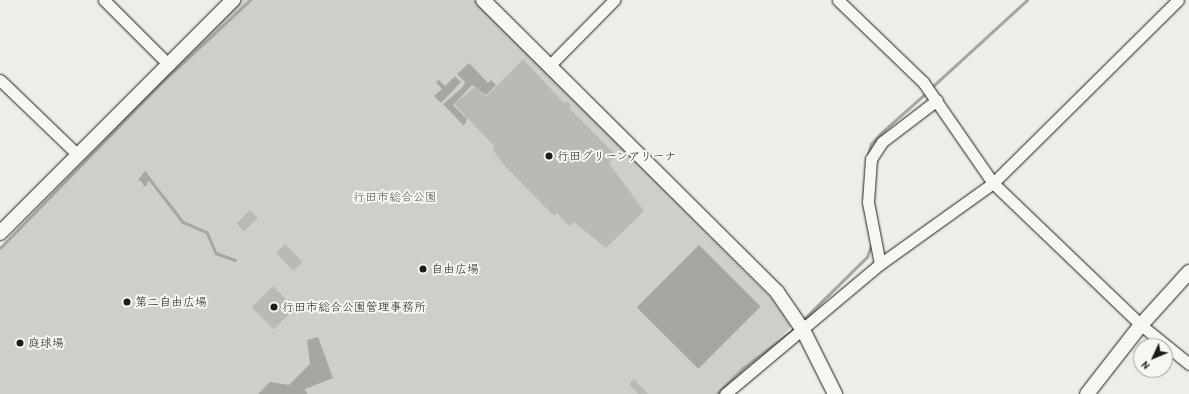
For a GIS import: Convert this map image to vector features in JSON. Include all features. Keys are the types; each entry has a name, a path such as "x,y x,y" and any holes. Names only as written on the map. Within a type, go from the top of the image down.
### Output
{"street":[{"path":"104,0 169,65"},
{"path":"0,233 233,0"},
{"path":"483,0 777,292 803,330 835,394"},
{"path":"549,66 614,0"},
{"path":"838,0 923,82 937,100 976,162 993,183 1141,325 1189,364"},
{"path":"725,394 880,264 993,183 1178,0"},
{"path":"0,80 78,155"},
{"path":"880,264 868,202 871,159 882,142 937,100"},
{"path":"1087,394 1141,325 1189,272"}],"green space":[{"name":"行田市総合公園","path":"243,0 474,0 772,299 791,327 723,394 0,394 0,247"}],"shaded area":[{"path":"469,63 488,83 491,80 496,85 486,95 472,85 453,105 467,119 464,126 443,104 463,87 465,82 457,74"},
{"path":"455,76 461,82 441,103 434,96 442,89 436,82 439,80 445,86"},
{"path":"699,245 761,307 698,369 637,307"},
{"path":"318,337 333,378 305,389 307,394 258,394 270,382 289,385 310,364 307,340"}],"building":[{"path":"523,59 564,103 567,101 572,106 569,108 615,154 609,163 644,211 606,248 574,222 569,226 557,213 554,216 504,165 493,150 495,147 454,104 476,86 486,97"},
{"path":"250,210 258,218 244,231 237,223"},
{"path":"285,244 303,262 293,271 276,253"},
{"name":"行田市総合公園管理事務所","path":"273,286 295,308 274,329 252,307"},
{"path":"634,379 648,394 638,394 629,384"}],"waterway":[{"path":"0,248 160,84 250,0"},
{"path":"931,88 1027,0"},
{"path":"868,155 871,144 880,134 926,93"},
{"path":"145,178 144,181 143,176 148,179 145,184 140,179 145,173 183,222 207,232 216,253 235,260"},
{"path":"802,321 867,257 871,246"},
{"path":"717,394 743,368 794,329"}],"place":[{"name":"行田グリーンアリーナ","path":"549,156"},
{"name":"自由広場","path":"423,269"},
{"name":"第二自由広場","path":"127,302"},
{"name":"行田市総合公園管理事務所","path":"274,307"},
{"name":"庭球場","path":"20,343"}]}
